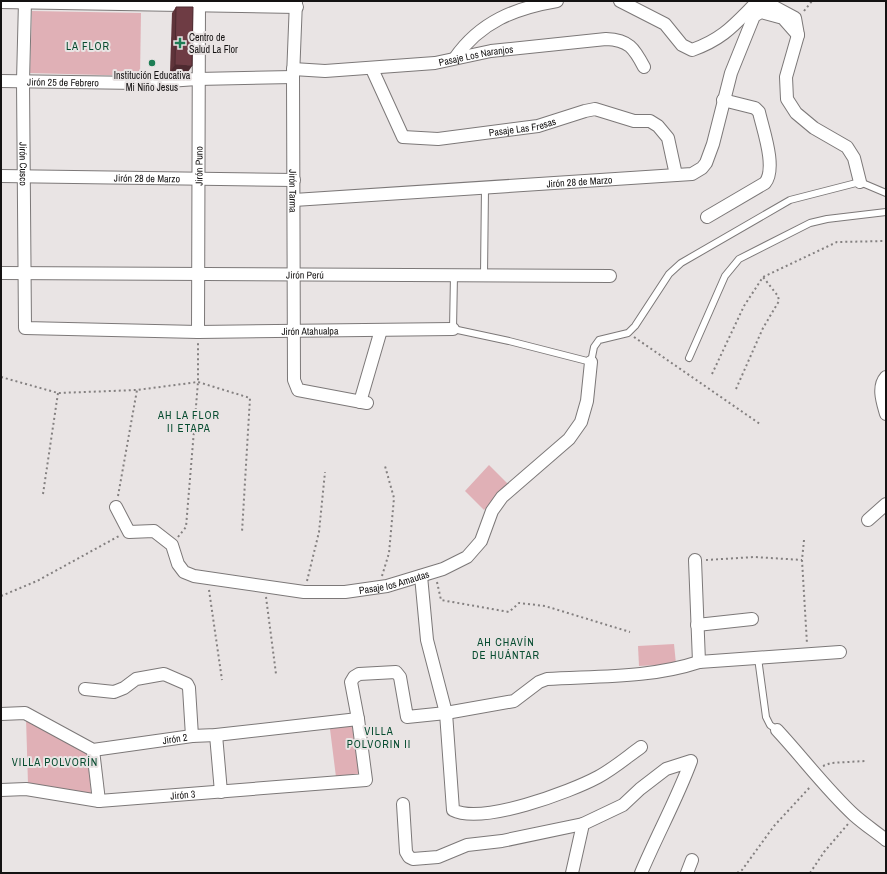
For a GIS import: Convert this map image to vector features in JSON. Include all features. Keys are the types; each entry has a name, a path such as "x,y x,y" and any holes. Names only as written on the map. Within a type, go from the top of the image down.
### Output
{"street":[{"path":"455,58 473,35 504,15 522,1"},
{"path":"504,15 557,1"},
{"path":"620,1 665,24 682,45 692,50 711,43 728,31 756,3 761,2 793,16 797,20 798,35 786,77 787,99 796,113 814,128 847,147 854,158 860,182"},
{"path":"1,2 297,4"},
{"name":"Jirón Cusco","path":"25,2 23,81 25,328"},
{"name":"Jirón Puno","path":"198,332 197,78 199,3"},
{"name":"Jirón Tarma","path":"297,4 293,73 294,380 298,390 363,402 381,330"},
{"name":"Jirón 28 de Marzo","path":"294,200 692,174 702,168 706,163 713,144 723,100 754,16 761,12 780,16 798,35"},
{"name":"Pasaje Los Naranjos","path":"293,73 372,69 435,63 491,51 618,40 635,50 644,67"},
{"name":"Pasaje Las Fresas","path":"372,69 404,138 438,139 538,126 596,109 634,122 650,121 658,126 668,138 676,175"},
{"name":"Jirón 25 de Febrero","path":"1,81 140,83 197,78 293,73"},
{"path":"707,218 765,183 770,177 769,154 759,112 755,108 723,100"},
{"name":"Jirón 28 de Marzo","path":"1,176 294,180"},
{"name":"Jirón Perú","path":"1,273 610,276"},
{"name":"Jirón Atahualpa","path":"25,328 198,332 453,329"},
{"name":"Pasaje los Amautas","path":"172,545 178,564 184,572 194,576 304,592 345,592 379,587 434,572 467,557 481,541 492,511 502,497 569,439 581,422 587,401 591,362"},
{"path":"886,377 883,380 881,394 886,414"},
{"path":"868,520 886,504"},
{"path":"116,507 129,532 154,531 172,545"},
{"path":"694,560 699,662"},
{"path":"421,576 427,640 446,713 451,807 455,811 477,814 539,801 598,777 641,747"},
{"path":"697,625 752,619"},
{"path":"358,719 351,682 354,677 359,674 396,672 400,677 407,717 446,713 514,701 539,682 547,680 648,673 684,667 699,662 840,652"},
{"path":"86,689 114,692 124,688 136,679 164,674 186,684 188,688 192,736"},
{"path":"1,714 25,713 93,750 99,801"},
{"name":"Jirón 2","path":"93,750 192,736 216,736 358,719"},
{"name":"Jirón 3","path":"1,790 26,789 99,801 366,780 358,719"},
{"path":"777,730 855,816 886,840"},
{"path":"216,736 220,792"},
{"path":"402,804 406,852 409,857 413,859 438,857 466,845 502,841 583,824 623,805 666,768 691,761 670,812 651,849 641,873"},
{"path":"572,873 583,824"},
{"path":"687,873 692,860"}],"lane":[{"path":"591,362 594,347 599,340 628,333 635,326 669,274 681,263 790,200 860,182 886,193"},
{"path":"484,275 485,188"},
{"path":"689,358 725,276 739,259 810,223 827,219 886,212"},
{"path":"453,329 454,275"},
{"name":"Jirón Atahualpa","path":"453,329 509,341 591,362"},
{"path":"758,658 766,717 770,725 777,730"}],"path":[{"path":"712,374 744,306 763,277 837,242 886,241"},
{"path":"736,389 763,328 778,301 778,296 763,277"},
{"path":"172,545 186,527 198,382 198,332"},
{"path":"628,333 760,424"},
{"path":"1,377 58,393 137,390 198,382 250,398 242,532"},
{"path":"116,507 137,390"},
{"path":"43,494 58,393"},
{"path":"379,587 389,553 394,498 385,466"},
{"path":"304,592 319,532 325,472"},
{"path":"1,596 37,581 129,532"},
{"path":"804,540 802,560 808,654"},
{"path":"694,560 754,557 802,560"},
{"path":"434,572 441,600 509,612 519,603 545,606 630,632"},
{"path":"208,578 222,680"},
{"path":"264,586 276,674"},
{"path":"737,873 742,870 774,826 816,774 831,763 865,761"},
{"path":"810,873 824,852 855,816"}],"shaded area":[{"path":"32,11 141,13 140,76 30,73"},
{"path":"489,465 508,484 484,510 465,491"},
{"path":"674,644 676,664 639,666 638,646"},
{"path":"26,718 88,753 91,794 28,784"},
{"path":"352,725 359,774 336,777 330,729"}],"building":[{"name":"Centro de Salud La Flor","path":"176,7 193,7 192,66 175,65"}],"place":[{"name":"Centro de Salud La Flor","path":"180,43"},
{"name":"Institución Educativa Mi Niño Jesus","path":"152,63"}],"district":[{"name":"LA FLOR","path":"88,46"},
{"name":"AH LA FLOR II ETAPA","path":"189,421"},
{"name":"AH CHAVÍN DE HUÁNTAR","path":"506,648"},
{"name":"VILLA POLVORIN II","path":"379,737"},
{"name":"VILLA POLVORÍN","path":"55,762"}]}
